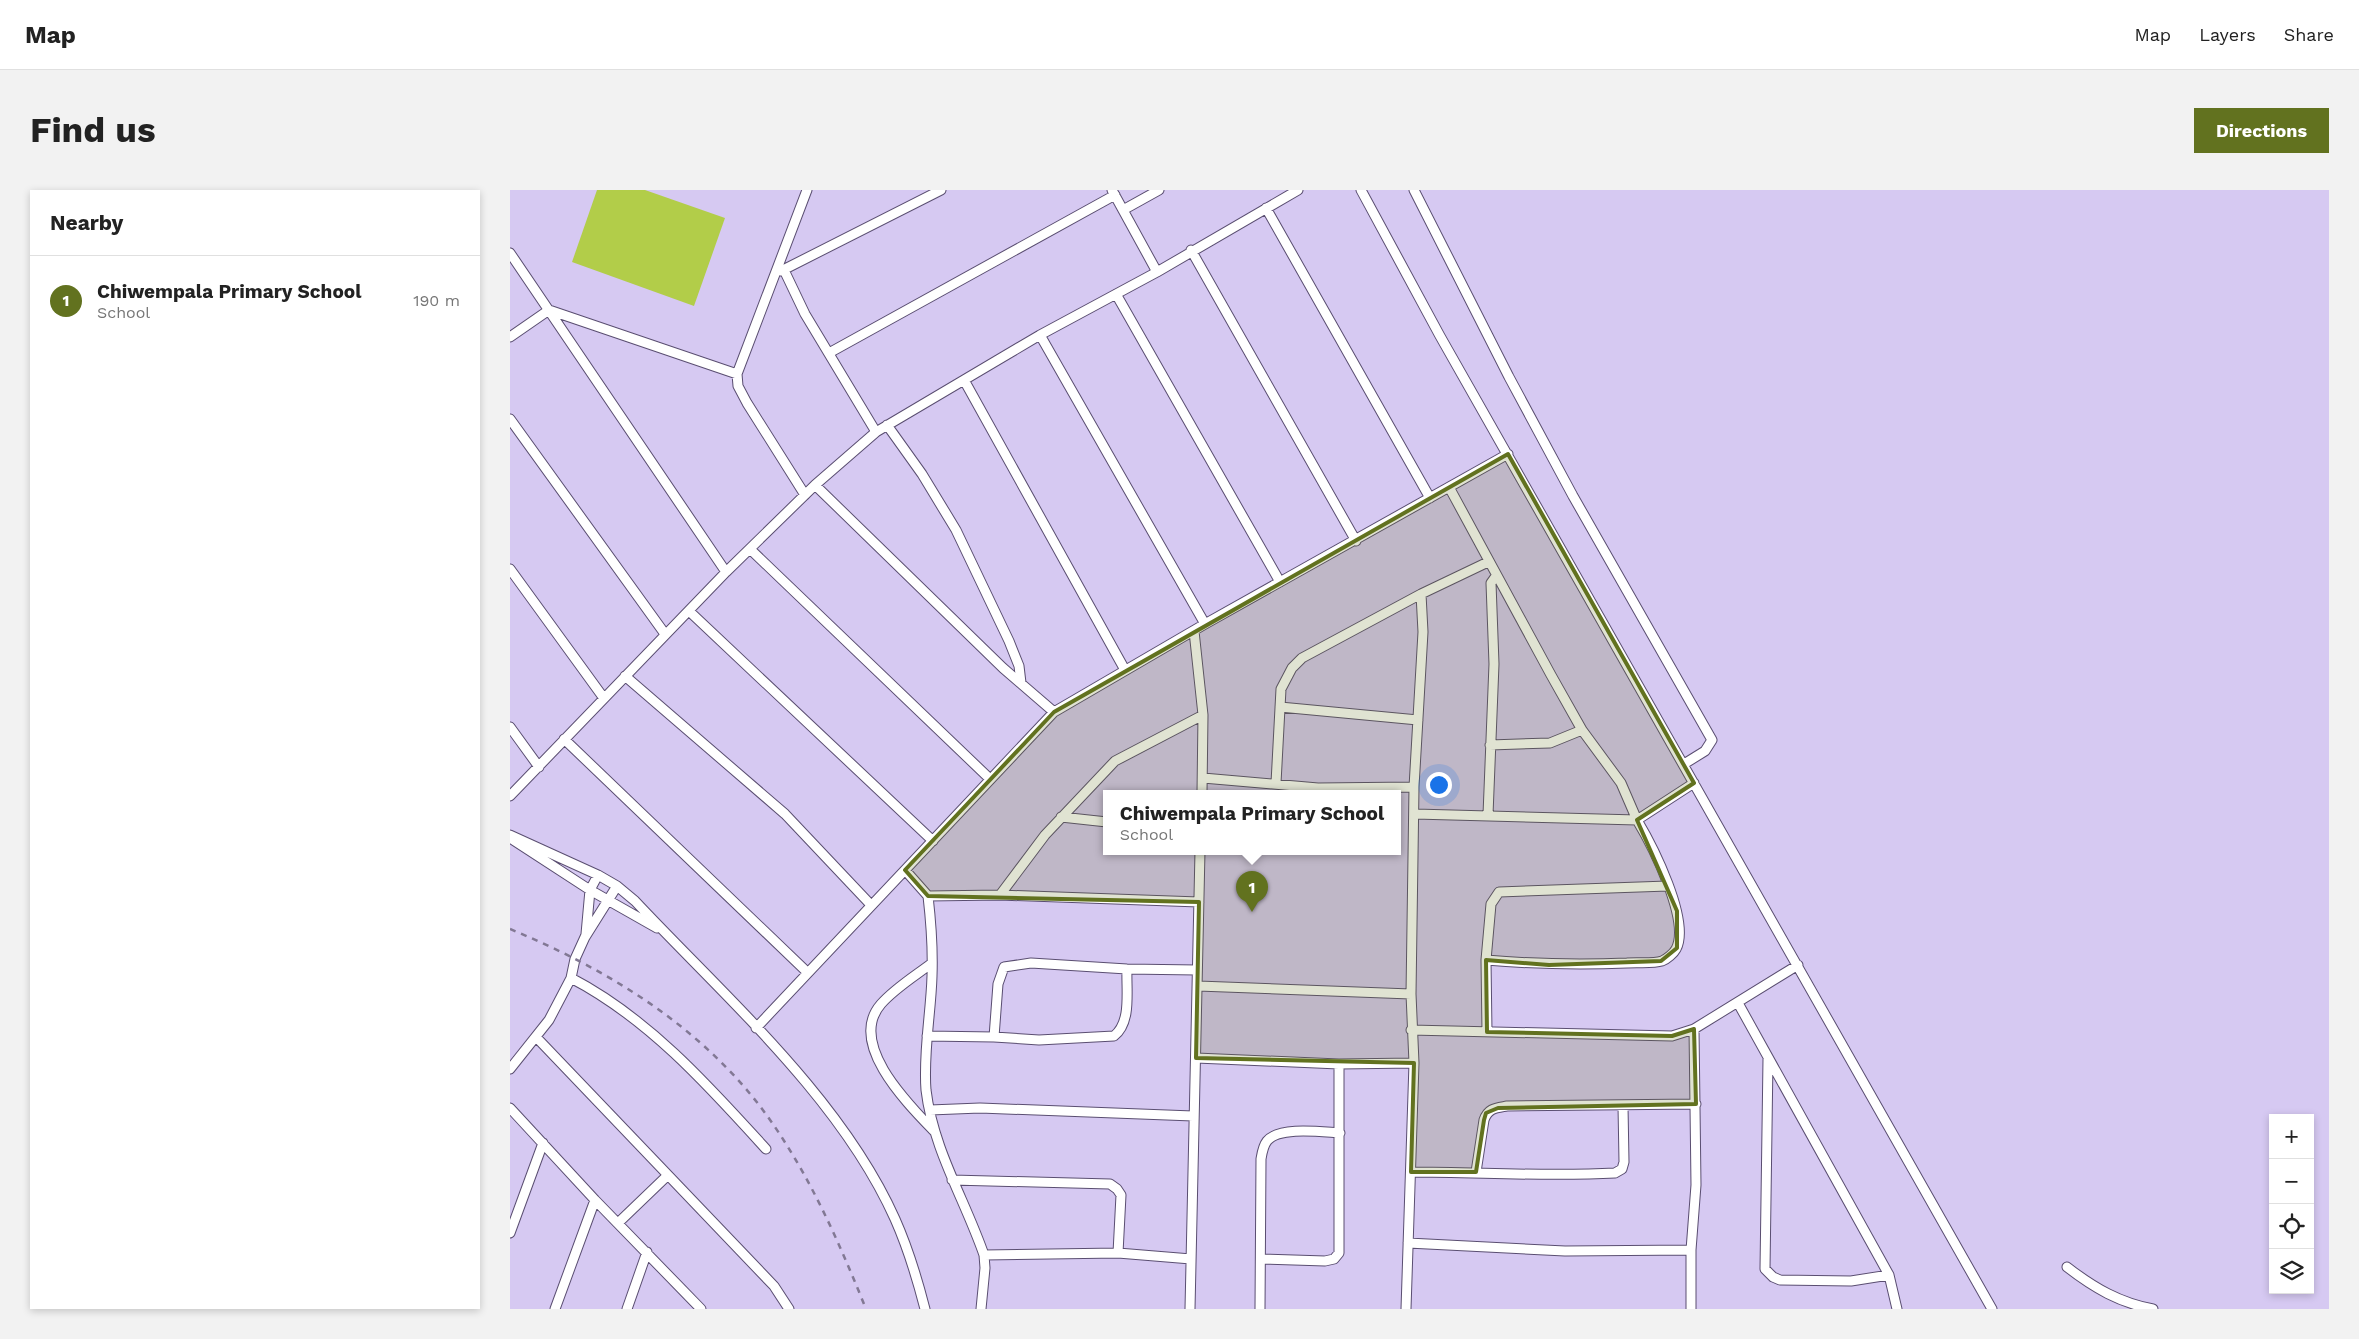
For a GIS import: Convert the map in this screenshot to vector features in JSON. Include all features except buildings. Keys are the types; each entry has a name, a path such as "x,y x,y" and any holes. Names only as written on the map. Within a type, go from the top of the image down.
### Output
{"street":[{"path":"805,495 747,403 738,386 737,374 781,272 807,190"},
{"path":"781,272 941,190"},
{"path":"1123,210 1159,190"},
{"path":"510,796 603,697 726,572 805,495 876,432 1040,335 1157,272 1191,250 1298,190"},
{"path":"1361,190 1440,336 1992,1309"},
{"path":"1414,190 1564,479 1712,740 1706,750 1684,764"},
{"path":"829,353 1114,193 1157,272"},
{"path":"1266,208 1430,498"},
{"path":"1191,250 1356,541"},
{"path":"510,253 726,572"},
{"path":"781,272 876,432"},
{"path":"1116,294 1280,582"},
{"path":"549,310 737,374"},
{"path":"510,336 549,310"},
{"path":"1040,335 1205,624"},
{"path":"964,380 1125,670"},
{"path":"510,419 665,634"},
{"path":"887,425 922,474 956,530 1009,641 1019,666 1021,683"},
{"path":"756,1028 1054,712 1205,624 1508,454"},
{"path":"815,486 859,526 1002,668 1054,712"},
{"path":"1449,487 1488,562 1582,730 1621,783 1637,820 1653,847 1678,911 1679,934 1677,948 1661,961 1549,965 1486,960"},
{"path":"750,549 990,779"},
{"path":"1276,783 1280,707 1284,681 1302,658 1420,594 1488,562"},
{"path":"510,569 603,697"},
{"path":"1488,815 1494,664 1491,583 1496,576"},
{"path":"1406,1309 1414,1064 1411,1030 1411,994 1414,787 1423,632 1420,594"},
{"path":"689,611 933,841"},
{"path":"1194,631 1203,715 1202,790"},
{"path":"625,676 785,814 871,905"},
{"path":"1280,707 1418,720"},
{"path":"1000,895 1061,817 1114,761 1203,715"},
{"path":"510,727 539,766"},
{"path":"1490,745 1550,743 1582,730"},
{"path":"564,740 808,972"},
{"path":"1203,778 1318,788 1414,787"},
{"path":"1415,814 1637,820 1694,783"},
{"path":"1061,817 1103,822"},
{"path":"510,836 598,875 617,886 636,901 661,930 794,1068 830,1112 880,1189 906,1244 924,1309"},
{"path":"510,836 590,890 661,930"},
{"path":"1190,1309 1200,855"},
{"path":"905,870 928,896 932,962 926,1088 936,1133 952,1180 984,1255 985,1268 981,1309"},
{"path":"585,936 590,890 598,875"},
{"path":"510,1069 549,1020 571,978 575,959 585,936 617,886"},
{"path":"1487,1032 1486,960 1491,904 1499,892 1668,886"},
{"path":"928,896 1000,895 1199,902"},
{"path":"932,962 880,1005 870,1023 870,1036 878,1058 896,1086 936,1133"},
{"path":"994,1037 998,984 1004,967 1038,963 1128,969 1197,970"},
{"path":"1411,1030 1672,1036 1694,1029 1798,965"},
{"path":"927,1036 1038,1040 1114,1036 1121,1031 1125,1021 1128,969"},
{"path":"571,978 603,995 648,1031 718,1096 766,1149"},
{"path":"1198,986 1411,994"},
{"path":"1738,1002 1889,1275 1897,1309"},
{"path":"1691,1309 1691,1250 1696,1185 1694,1029"},
{"path":"536,1037 774,1286 789,1309"},
{"path":"1196,1058 1339,1064 1414,1064"},
{"path":"1768,1059 1765,1269 1773,1277 1780,1280 1851,1281 1889,1275"},
{"path":"1262,1259 1325,1261 1334,1259 1339,1253 1339,1064"},
{"path":"1476,1172 1484,1120 1486,1113 1491,1109 1507,1106 1696,1104"},
{"path":"1411,1172 1476,1172 1565,1176 1615,1173 1622,1169 1624,1162 1623,1106"},
{"path":"510,1108 700,1309"},
{"path":"930,1110 980,1108 1193,1116"},
{"path":"1260,1309 1262,1259 1261,1159 1268,1140 1287,1131 1340,1133"},
{"path":"510,1233 543,1142"},
{"path":"618,1222 668,1174"},
{"path":"952,1180 1110,1184 1120,1195 1118,1254"},
{"path":"555,1309 595,1200"},
{"path":"1408,1243 1565,1251 1691,1250"},
{"path":"626,1309 647,1252"},
{"path":"984,1255 1118,1254 1191,1259"},
{"path":"2067,1267 2090,1285 2110,1296 2153,1309"}],"highlighted area":[{"path":"1508,454 1694,783 1637,820 1677,911 1677,948 1661,961 1549,965 1486,960 1487,1032 1672,1036 1694,1029 1696,1104 1498,1108 1486,1113 1476,1172 1411,1172 1414,1063 1196,1058 1199,902 928,896 905,870 1054,712"}],"green space":[{"path":"597,190 645,190 725,218 694,306 572,262"}],"railway":[{"path":"510,929 583,963 652,1005 715,1056 743,1085 768,1117 797,1162 823,1210 866,1309"}],"place":[{"name":"Chiwempala Primary School","path":"1252,912"}]}
